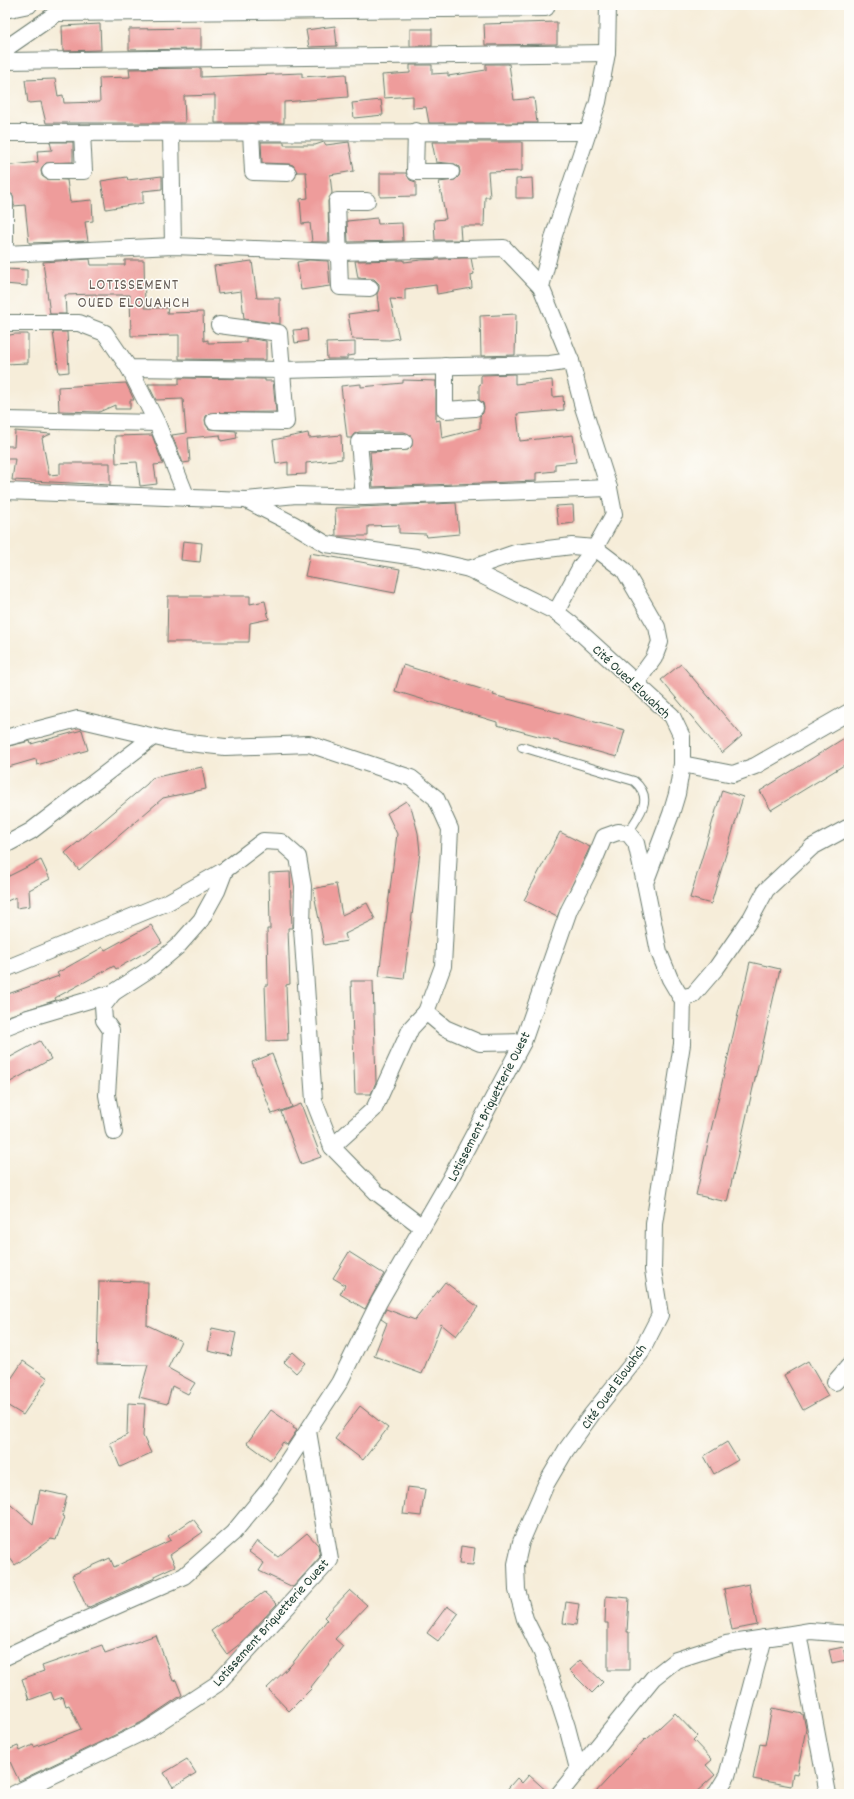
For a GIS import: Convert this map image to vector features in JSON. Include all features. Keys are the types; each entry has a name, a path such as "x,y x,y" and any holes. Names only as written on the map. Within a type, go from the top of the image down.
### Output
{"street":[{"path":"5,10 29,5"},
{"path":"541,287 554,235 598,102 607,53 608,5"},
{"path":"5,49 54,9 546,8"},
{"path":"5,61 607,53"},
{"path":"5,133 416,131 588,132"},
{"path":"416,131 415,172 451,172"},
{"path":"251,132 253,172 288,173"},
{"path":"50,171 84,171 82,133"},
{"path":"171,133 173,246"},
{"path":"5,200 5,254 173,246 338,252 504,248 541,287 571,361 609,488 614,514 595,548 581,566 556,612"},
{"path":"367,201 337,201 338,252 340,287 370,288"},
{"path":"5,323 79,323 105,334 129,368 158,423 187,498"},
{"path":"214,421 286,422 279,333 220,325"},
{"path":"129,368 282,370 550,364 571,361"},
{"path":"445,366 445,410 475,408"},
{"path":"5,420 158,423"},
{"path":"364,497 359,442 404,442"},
{"path":"5,491 246,500 296,495 364,497 609,488"},
{"name":"Cité Oued Elouahch","path":"246,500 293,524 326,544 416,557 469,569 556,612 672,716 682,737 682,764 677,794 671,814 645,883"},
{"path":"469,569 515,553 572,546 595,548 624,570 656,627 660,642 654,658 636,683"},
{"path":"682,764 733,774 755,766 849,712"},
{"path":"5,738 78,720 172,741 225,747 309,744 411,778 436,798 450,829 443,966 426,1012 411,1028 374,1109 332,1147"},
{"path":"5,845 30,831 153,736"},
{"path":"628,833 636,843 659,952 670,979 682,997 693,995 717,967 751,918 766,890 812,847 849,827"},
{"name":"Lotissement Briquetterie Ouest","path":"5,1657 184,1576 233,1533 270,1488 339,1383 379,1302 449,1181 523,1042 569,910 594,861 604,837 618,832 628,833"},
{"path":"5,969 168,902 225,870 263,841 281,842 298,857 303,886 302,928 314,1102 332,1147 376,1192 422,1227"},
{"path":"5,1027 25,1019 113,993 153,967 178,946 201,920 217,891 225,870"},
{"path":"113,993 103,1006 104,1020 111,1030 107,1095 114,1132"},
{"name":"Cité Oued Elouahch","path":"578,1770 567,1727 554,1686 542,1653 525,1619 517,1590 516,1564 521,1542 532,1513 546,1484 566,1450 592,1414 640,1354 660,1315 653,1270 654,1224 682,1044 682,997"},
{"path":"426,1012 445,1028 480,1043 523,1042"},
{"path":"835,1382 849,1366"},
{"name":"Lotissement Briquetterie Ouest","path":"14,1794 147,1730 217,1684 330,1560 308,1431"},
{"path":"559,1794 653,1678 676,1660 726,1644 810,1631 849,1634"},
{"path":"798,1633 828,1794"},
{"path":"716,1794 727,1776 764,1638"}],"lane":[{"path":"522,747 634,781 642,787 645,798 643,807 628,833"}],"building":[{"path":"557,22 557,44 485,45 484,24"},
{"path":"100,24 101,50 63,51 62,26"},
{"path":"335,26 337,46 309,47 306,30"},
{"path":"201,28 201,49 129,50 129,29"},
{"path":"410,29 432,29 432,46 410,46"},
{"path":"486,64 509,64 514,100 534,98 537,123 429,123 426,107 413,108 413,96 384,98 382,75 410,73 410,65 432,65 432,74 448,73 448,76 486,70"},
{"path":"201,68 201,77 302,73 302,77 346,74 348,97 284,102 284,123 215,123 215,95 184,96 185,123 46,123 41,102 28,103 25,80 55,79 58,96 63,95 64,103 100,102 99,78 130,77 129,69"},
{"path":"381,100 383,115 354,118 352,103"},
{"path":"50,142 73,142 73,162 46,163 42,167 41,171 42,176 46,179 67,180 70,202 92,200 93,221 85,222 88,241 29,243 25,205 14,206 13,195 5,191 5,166 38,162 37,151 52,150"},
{"path":"261,142 284,142 284,145 315,145 324,142 326,145 349,142 354,171 330,175 332,193 328,201 329,242 312,242 310,223 302,224 300,199 308,198 306,172 297,172 293,165 289,164 262,163"},
{"path":"432,142 522,142 522,171 488,172 490,197 485,197 484,226 460,226 461,240 435,240 434,220 446,219 439,182 455,180 459,176 460,172 459,167 455,164 436,162"},
{"path":"380,173 406,173 410,180 416,182 416,196 380,197"},
{"path":"162,176 162,189 143,191 143,203 106,209 101,181 127,177 128,180"},
{"path":"532,178 533,198 516,198 516,179"},
{"path":"377,218 378,224 402,223 403,241 348,242 347,221"},
{"path":"471,258 474,274 471,275 472,288 437,294 436,285 405,289 405,300 390,299 399,338 389,340 352,339 348,314 379,310 377,294 379,284 374,279 358,278 355,261 404,260 404,262"},
{"path":"90,259 91,265 125,265 125,260 144,260 145,308 168,308 167,313 203,312 204,341 208,340 208,343 246,342 246,338 266,341 266,360 179,359 179,335 131,336 130,295 65,295 66,314 50,314 43,262"},
{"path":"309,260 328,261 330,286 301,290 297,262"},
{"path":"252,261 257,298 280,298 280,324 244,319 241,291 218,294 214,266"},
{"path":"5,269 27,270 27,286 5,284"},
{"path":"516,314 515,355 481,356 480,316"},
{"path":"307,329 308,341 295,343 293,330"},
{"path":"53,332 67,332 69,372 59,373"},
{"path":"28,334 28,363 5,364 5,336"},
{"path":"355,342 355,355 347,356 347,359 327,359 326,343"},
{"path":"515,374 515,384 552,380 553,397 563,396 564,410 517,414 520,441 573,435 576,462 555,464 555,471 536,473 536,481 373,487 370,452 408,450 412,446 412,438 409,434 404,432 359,432 354,434 351,438 347,438 341,386 361,384 361,387 403,383 403,380 436,381 436,421 440,420 442,438 480,428 480,416 483,413 484,408 483,403 479,400 481,375"},
{"path":"179,378 265,379 265,381 273,381 276,412 210,413 206,416 205,420 209,429 236,431 237,438 221,441 220,435 188,438 190,462 183,463 172,435 186,433 183,399 156,400 148,384 179,384"},
{"path":"126,383 134,400 130,400 130,409 115,409 115,405 99,412 59,411 58,387"},
{"path":"15,431 51,434 42,438 49,475 60,474 60,463 110,463 110,485 12,480 15,459 5,459 5,446 14,446"},
{"path":"308,433 309,438 341,435 342,459 306,463 306,474 288,475 288,462 276,464 273,440"},
{"path":"152,435 163,464 154,465 157,484 140,486 137,462 116,463 115,436"},
{"path":"456,503 459,534 427,537 426,534 399,533 399,525 368,526 368,536 336,536 335,508"},
{"path":"573,505 574,523 558,525 556,506"},
{"path":"183,541 202,543 200,562 181,560"},
{"path":"310,553 400,569 395,593 305,576"},
{"path":"168,596 250,596 250,604 265,601 269,619 250,623 249,642 167,642"},
{"path":"681,664 742,736 722,753 661,680"},
{"path":"403,665 494,693 493,695 625,730 617,757 497,725 497,722 395,691"},
{"path":"82,730 88,750 37,765 36,759 5,768 5,747 30,741 31,744"},
{"path":"849,735 849,762 771,810 760,791"},
{"path":"202,767 206,789 163,798 79,870 65,853 147,784 152,778"},
{"path":"722,790 743,797 711,904 690,898"},
{"path":"406,801 412,810 418,833 420,852 404,979 379,976 397,834 387,813"},
{"path":"560,832 590,847 557,917 524,900"},
{"path":"41,860 50,879 29,890 30,906 16,908 16,897 5,902 5,878"},
{"path":"290,872 292,928 288,928 290,984 286,985 288,1040 267,1041 265,985 268,985 267,929 270,929 269,873"},
{"path":"336,884 342,915 367,903 375,919 345,934 347,941 324,945 313,889"},
{"path":"151,925 162,943 116,969 114,966 55,998 56,1000 5,1017 5,995 59,976 57,973 103,947 105,950"},
{"path":"750,962 780,969 727,1202 696,1195"},
{"path":"351,981 373,981 376,1082 371,1094 355,1094"},
{"path":"40,1041 51,1059 5,1085 5,1060"},
{"path":"272,1054 292,1107 272,1114 252,1062"},
{"path":"301,1104 321,1157 301,1164 281,1112"},
{"path":"349,1252 384,1274 365,1309 340,1294 345,1285 333,1278"},
{"path":"99,1281 148,1282 147,1325 181,1341 168,1368 195,1383 188,1394 172,1386 167,1404 139,1397 148,1365 97,1364"},
{"path":"445,1282 478,1307 456,1336 441,1324 422,1374 374,1356 387,1323 381,1319 386,1309 415,1320"},
{"path":"212,1328 236,1333 231,1356 208,1351"},
{"path":"293,1352 305,1363 296,1373 284,1362"},
{"path":"23,1361 48,1378 23,1415 5,1404 5,1388"},
{"path":"808,1361 828,1396 803,1410 784,1375"},
{"path":"128,1403 145,1404 143,1436 151,1453 120,1467 110,1443 127,1435"},
{"path":"360,1406 388,1428 363,1460 335,1439"},
{"path":"271,1410 294,1426 293,1428 297,1430 287,1445 283,1442 270,1460 247,1443"},
{"path":"727,1442 738,1460 714,1474 704,1456"},
{"path":"407,1487 425,1489 421,1516 403,1514"},
{"path":"40,1490 67,1496 62,1516 64,1517 56,1540 51,1539 15,1565 5,1551 5,1500 33,1524"},
{"path":"193,1519 203,1532 170,1555 175,1566 154,1576 155,1578 87,1608 72,1575 110,1558 114,1567 171,1540 168,1536"},
{"path":"307,1533 318,1545 320,1557 293,1587 259,1571 264,1563 249,1552 257,1541 278,1557"},
{"path":"461,1546 475,1548 473,1565 459,1564"},
{"path":"749,1584 757,1625 732,1630 724,1589"},
{"path":"350,1590 367,1605 335,1639 343,1646 311,1687 312,1688 289,1711 267,1688 291,1665 327,1620 324,1617"},
{"path":"264,1592 277,1604 241,1643 227,1654 211,1631"},
{"path":"606,1596 629,1598 627,1632 629,1632 629,1670 608,1670 608,1623 605,1623"},
{"path":"566,1602 579,1604 576,1625 563,1623"},
{"path":"447,1606 458,1614 438,1641 427,1633"},
{"path":"156,1635 173,1681 176,1680 182,1695 142,1722 19,1781 5,1751 18,1746 20,1751 33,1745 34,1747 81,1729 69,1705 66,1706 63,1697 54,1700 51,1692 29,1700 22,1679 44,1671 42,1666 102,1645 105,1653"},
{"path":"843,1647 846,1660 832,1663 829,1650"},
{"path":"580,1660 603,1682 592,1693 569,1670"},
{"path":"772,1708 803,1714 806,1729 797,1774 793,1773 791,1786 753,1779 760,1744 765,1745"},
{"path":"675,1713 697,1736 693,1740 712,1760 706,1765 715,1775 694,1794 594,1794 645,1739 646,1740"},
{"path":"187,1759 196,1773 173,1787 164,1773"},
{"path":"529,1775 550,1794 503,1794 517,1778 522,1783"}],"district":[{"name":"LOTISSEMENT OUED ELOUAHCH","path":"134,292"}]}
